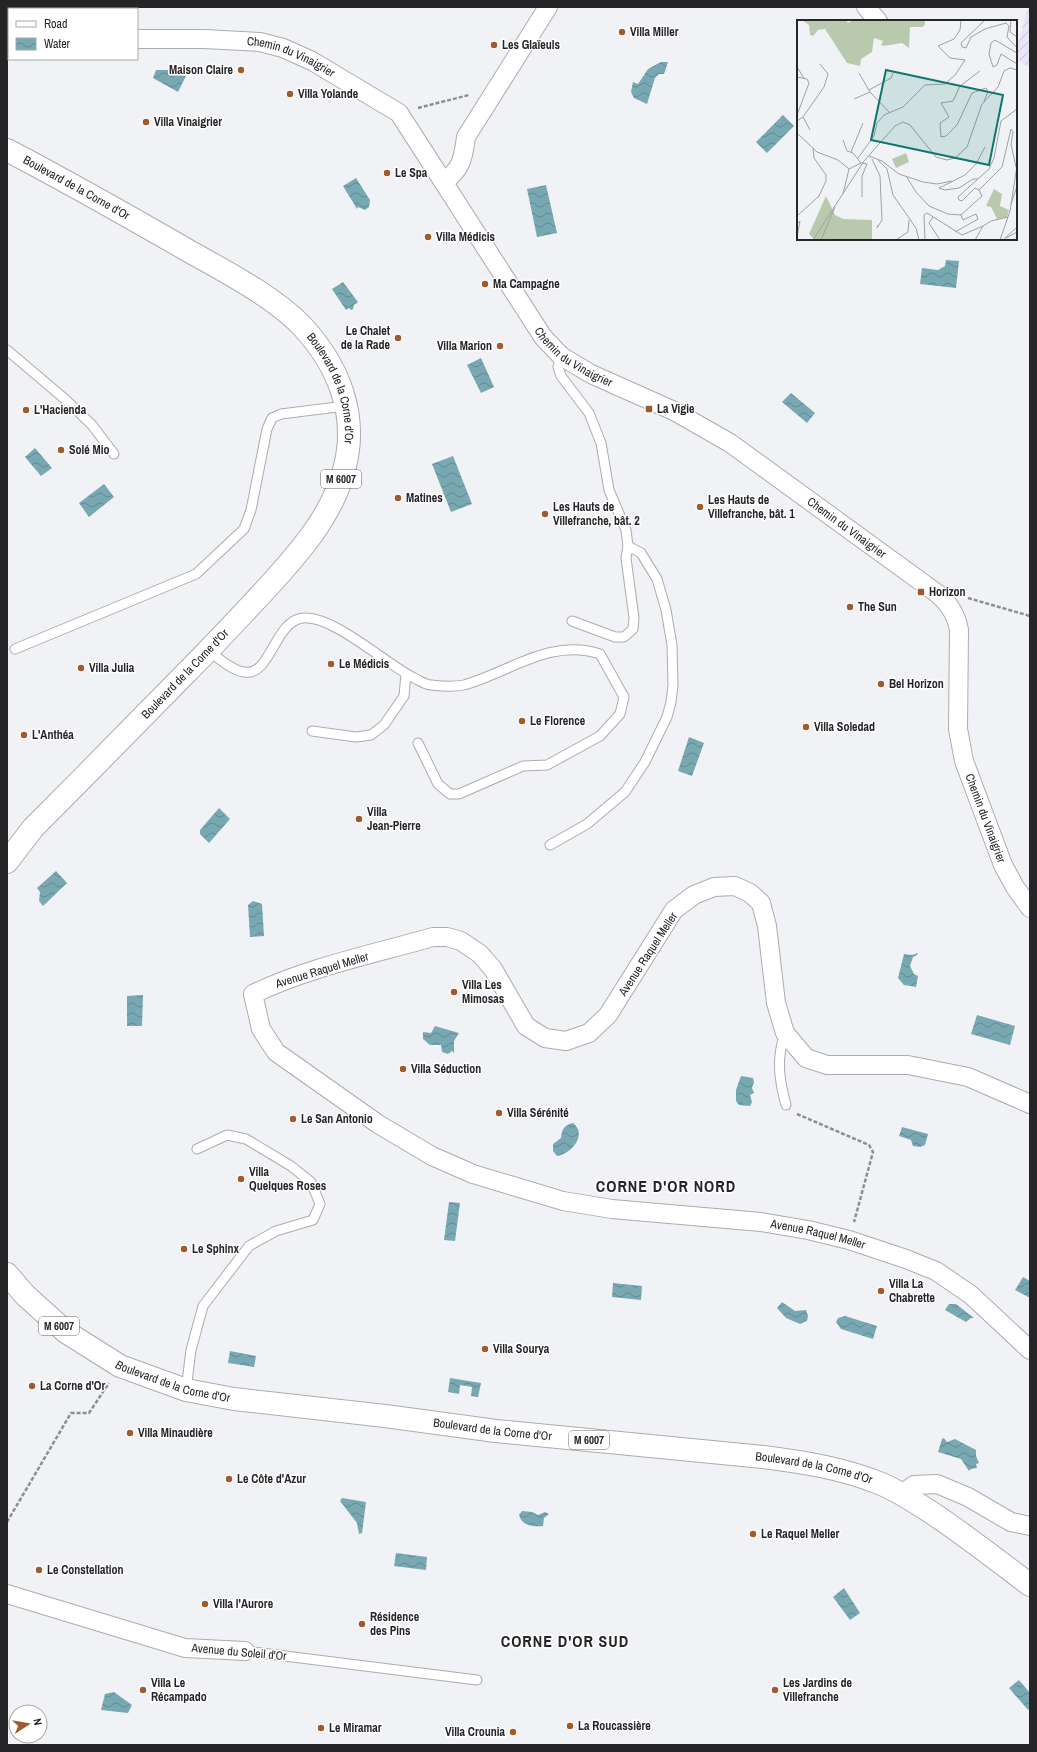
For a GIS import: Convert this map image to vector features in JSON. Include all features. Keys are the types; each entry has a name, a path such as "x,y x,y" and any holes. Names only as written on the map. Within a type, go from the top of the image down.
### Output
{"main road":[{"name":"Boulevard de la Corne d'Or","path":"7,150 196,256 277,304 300,324 320,346 338,378 347,406 349,436 345,470 332,504 297,555 208,650 33,828 7,862"},
{"name":"Boulevard de la Corne d'Or","path":"7,1274 25,1295 66,1332 120,1366 186,1390 234,1399 385,1416 496,1431 713,1450 803,1462 852,1473 880,1483 902,1494 949,1525 1030,1585"}],"street":[{"path":"444,182 455,173 462,161 466,137 548,7"},
{"path":"866,7 877,20"},
{"name":"Chemin du Vinaigrier","path":"138,39 204,39 260,42 283,48 312,61 399,113 543,337 561,356 591,374 674,411 730,443 938,594 948,604 956,618 959,630 958,729 964,761 1003,865 1015,887 1030,908"},
{"name":"Avenue Raquel Meller","path":"1030,1104 968,1077 908,1065 827,1064 806,1058 786,1034 776,1003 767,926 761,903 750,892 735,886 714,887 694,895 674,910 608,1015 589,1033 566,1041 545,1038 526,1026 492,970 480,954 461,941 447,936 433,937 316,969 284,980 253,994 261,1029 276,1052 378,1124 432,1156 473,1174 563,1201 612,1209 761,1222 808,1230 849,1240 906,1259 936,1271 971,1295 1030,1350"},
{"path":"902,1494 914,1485 937,1484 968,1497 1011,1522 1030,1526"},
{"name":"Avenue du Soleil d'Or","path":"7,1594 185,1648 245,1651"}],"lane":[{"path":"7,350 66,400 86,420 114,454"},
{"path":"561,356 558,367 561,376 589,413 601,443 609,490 626,530 628,546 626,558 634,618 633,629 624,637 615,638 572,621"},
{"path":"15,649 196,574 244,529 251,510 267,429 272,418 281,414 347,406"},
{"path":"550,845 587,824 625,792 645,762 667,717 671,702 673,685 672,645 666,610 657,579 641,553 628,546"},
{"path":"208,650 237,670 245,673 255,671 262,666 286,626 302,618 314,619 329,624 406,674 429,685 463,685 553,651 586,650 600,654 624,697 620,714 600,736 547,765 523,766 459,794 450,794 438,784 418,743"},
{"path":"312,731 356,737 371,735 384,726 404,696 406,674"},
{"path":"786,1034 779,1050 780,1081 786,1105"},
{"path":"186,1390 191,1350 204,1306 249,1246 276,1231 313,1220 320,1204 311,1182 291,1166 246,1139 227,1135 198,1149"},
{"name":"Avenue du Soleil d'Or","path":"245,1651 477,1680"}],"path":[{"path":"399,113 497,88"},
{"path":"948,604 969,598 1030,616"},
{"path":"786,1105 800,1117 869,1145 873,1152 849,1240"},
{"path":"7,1522 71,1413 89,1413 120,1366"}],"shaded area":[{"path":"1028,7 1030,7 1030,68 1017,60 1017,47"}],"water":[{"path":"661,62 668,62 664,74 659,74 655,78 647,104 634,98 631,92 633,82 638,84 648,69"},
{"path":"156,70 175,70 186,76 178,92 153,78"},
{"path":"783,115 794,126 767,153 756,142"},
{"path":"356,178 370,200 369,207 365,210 358,207 357,209 343,186"},
{"path":"546,185 557,233 537,237 527,189"},
{"path":"946,260 959,261 956,288 920,284 922,268 938,270 945,266"},
{"path":"343,282 358,302 351,310 349,308 346,310 332,289"},
{"path":"481,358 494,387 481,393 467,365"},
{"path":"791,393 815,413 807,423 782,402"},
{"path":"35,448 52,468 41,476 25,457"},
{"path":"453,456 472,504 451,512 432,464"},
{"path":"104,484 114,497 89,517 79,503"},
{"path":"689,737 704,743 692,776 678,771"},
{"path":"219,808 230,819 209,843 200,834 200,830"},
{"path":"56,871 67,883 43,906 39,901 40,892 37,888"},
{"path":"253,901 262,904 264,936 250,937 248,905"},
{"path":"918,953 913,957 910,966 914,974 918,976 916,987 904,985 898,978 904,954 912,955"},
{"path":"143,995 142,1026 127,1026 127,996"},
{"path":"977,1015 1015,1026 1010,1045 971,1034"},
{"path":"435,1026 459,1033 454,1041 454,1053 452,1051 448,1054 442,1052 441,1045 430,1045 423,1039 423,1032 431,1033"},
{"path":"741,1076 753,1078 754,1082 752,1088 754,1093 750,1095 752,1102 750,1106 739,1105 736,1101 736,1090"},
{"path":"573,1123 579,1133 576,1143 568,1152 557,1156 553,1151 553,1144 561,1138 563,1130 566,1126"},
{"path":"902,1127 928,1134 925,1145 920,1147 913,1146 911,1140 899,1136"},
{"path":"449,1202 460,1203 455,1241 444,1240"},
{"path":"1023,1277 1030,1281 1030,1298 1015,1290"},
{"path":"613,1283 642,1286 641,1300 612,1297"},
{"path":"782,1302 795,1311 806,1310 808,1316 807,1321 800,1324 786,1318 777,1308"},
{"path":"949,1304 956,1304 974,1318 971,1318 966,1322 945,1310"},
{"path":"845,1316 877,1326 873,1339 841,1329 836,1322 838,1318"},
{"path":"230,1351 256,1356 254,1367 228,1363"},
{"path":"450,1378 481,1383 478,1397 471,1396 472,1387 460,1385 459,1394 448,1392"},
{"path":"944,1438 947,1442 955,1439 976,1450 976,1456 979,1463 976,1464 977,1468 969,1471 961,1459 938,1452 942,1439"},
{"path":"342,1498 366,1502 362,1533 359,1534 357,1523 340,1501"},
{"path":"522,1511 532,1512 538,1515 545,1512 549,1514 544,1518 543,1526 532,1526 525,1524 520,1519 519,1515"},
{"path":"396,1553 427,1557 426,1570 394,1566"},
{"path":"844,1588 860,1613 850,1620 833,1597"},
{"path":"1019,1680 1030,1693 1030,1708 1028,1710 1009,1688"},
{"path":"114,1692 132,1705 128,1713 101,1710 105,1694"}],"place":[{"name":"Villa Miller","path":"622,32"},
{"name":"Les Glaïeuls","path":"494,45"},
{"name":"Maison Claire","path":"241,70"},
{"name":"Villa Yolande","path":"290,94"},
{"name":"Villa Vinaigrier","path":"146,122"},
{"name":"Le Spa","path":"387,173"},
{"name":"Villa Médicis","path":"428,237"},
{"name":"Ma Campagne","path":"485,284"},
{"name":"Le Chalet de la Rade","path":"398,338"},
{"name":"Villa Marion","path":"500,346"},
{"name":"La Vigie","path":"649,409"},
{"name":"L'Hacienda","path":"26,410"},
{"name":"Solé Mio","path":"61,450"},
{"name":"Matines","path":"398,498"},
{"name":"Les Hauts de Villefranche, bât. 1","path":"700,507"},
{"name":"Les Hauts de Villefranche, bât. 2","path":"545,514"},
{"name":"Horizon","path":"921,592"},
{"name":"The Sun","path":"850,607"},
{"name":"Le Médicis","path":"331,664"},
{"name":"Villa Julia","path":"81,668"},
{"name":"Bel Horizon","path":"881,684"},
{"name":"Le Florence","path":"522,721"},
{"name":"Villa Soledad","path":"806,727"},
{"name":"L'Anthéa","path":"24,735"},
{"name":"Villa Jean-Pierre","path":"359,819"},
{"name":"Villa Les Mimosas","path":"454,992"},
{"name":"Villa Séduction","path":"403,1069"},
{"name":"Villa Sérénité","path":"499,1113"},
{"name":"Le San Antonio","path":"293,1119"},
{"name":"Villa Quelques Roses","path":"241,1179"},
{"name":"Le Sphinx","path":"184,1249"},
{"name":"Villa La Chabrette","path":"881,1291"},
{"name":"Villa Sourya","path":"485,1349"},
{"name":"La Corne d'Or","path":"32,1386"},
{"name":"Villa Minaudière","path":"130,1433"},
{"name":"Le Côte d'Azur","path":"229,1479"},
{"name":"Le Raquel Meller","path":"753,1534"},
{"name":"Le Constellation","path":"39,1570"},
{"name":"Villa l'Aurore","path":"205,1604"},
{"name":"Résidence des Pins","path":"362,1624"},
{"name":"Villa Le Récampado","path":"143,1690"},
{"name":"Les Jardins de Villefranche","path":"775,1690"},
{"name":"La Roucassière","path":"570,1726"},
{"name":"Le Miramar","path":"321,1728"},
{"name":"Villa Crounia","path":"513,1732"}],"district":[{"name":"CORNE D'OR NORD","path":"666,1186"},
{"name":"CORNE D'OR SUD","path":"565,1641"}]}
